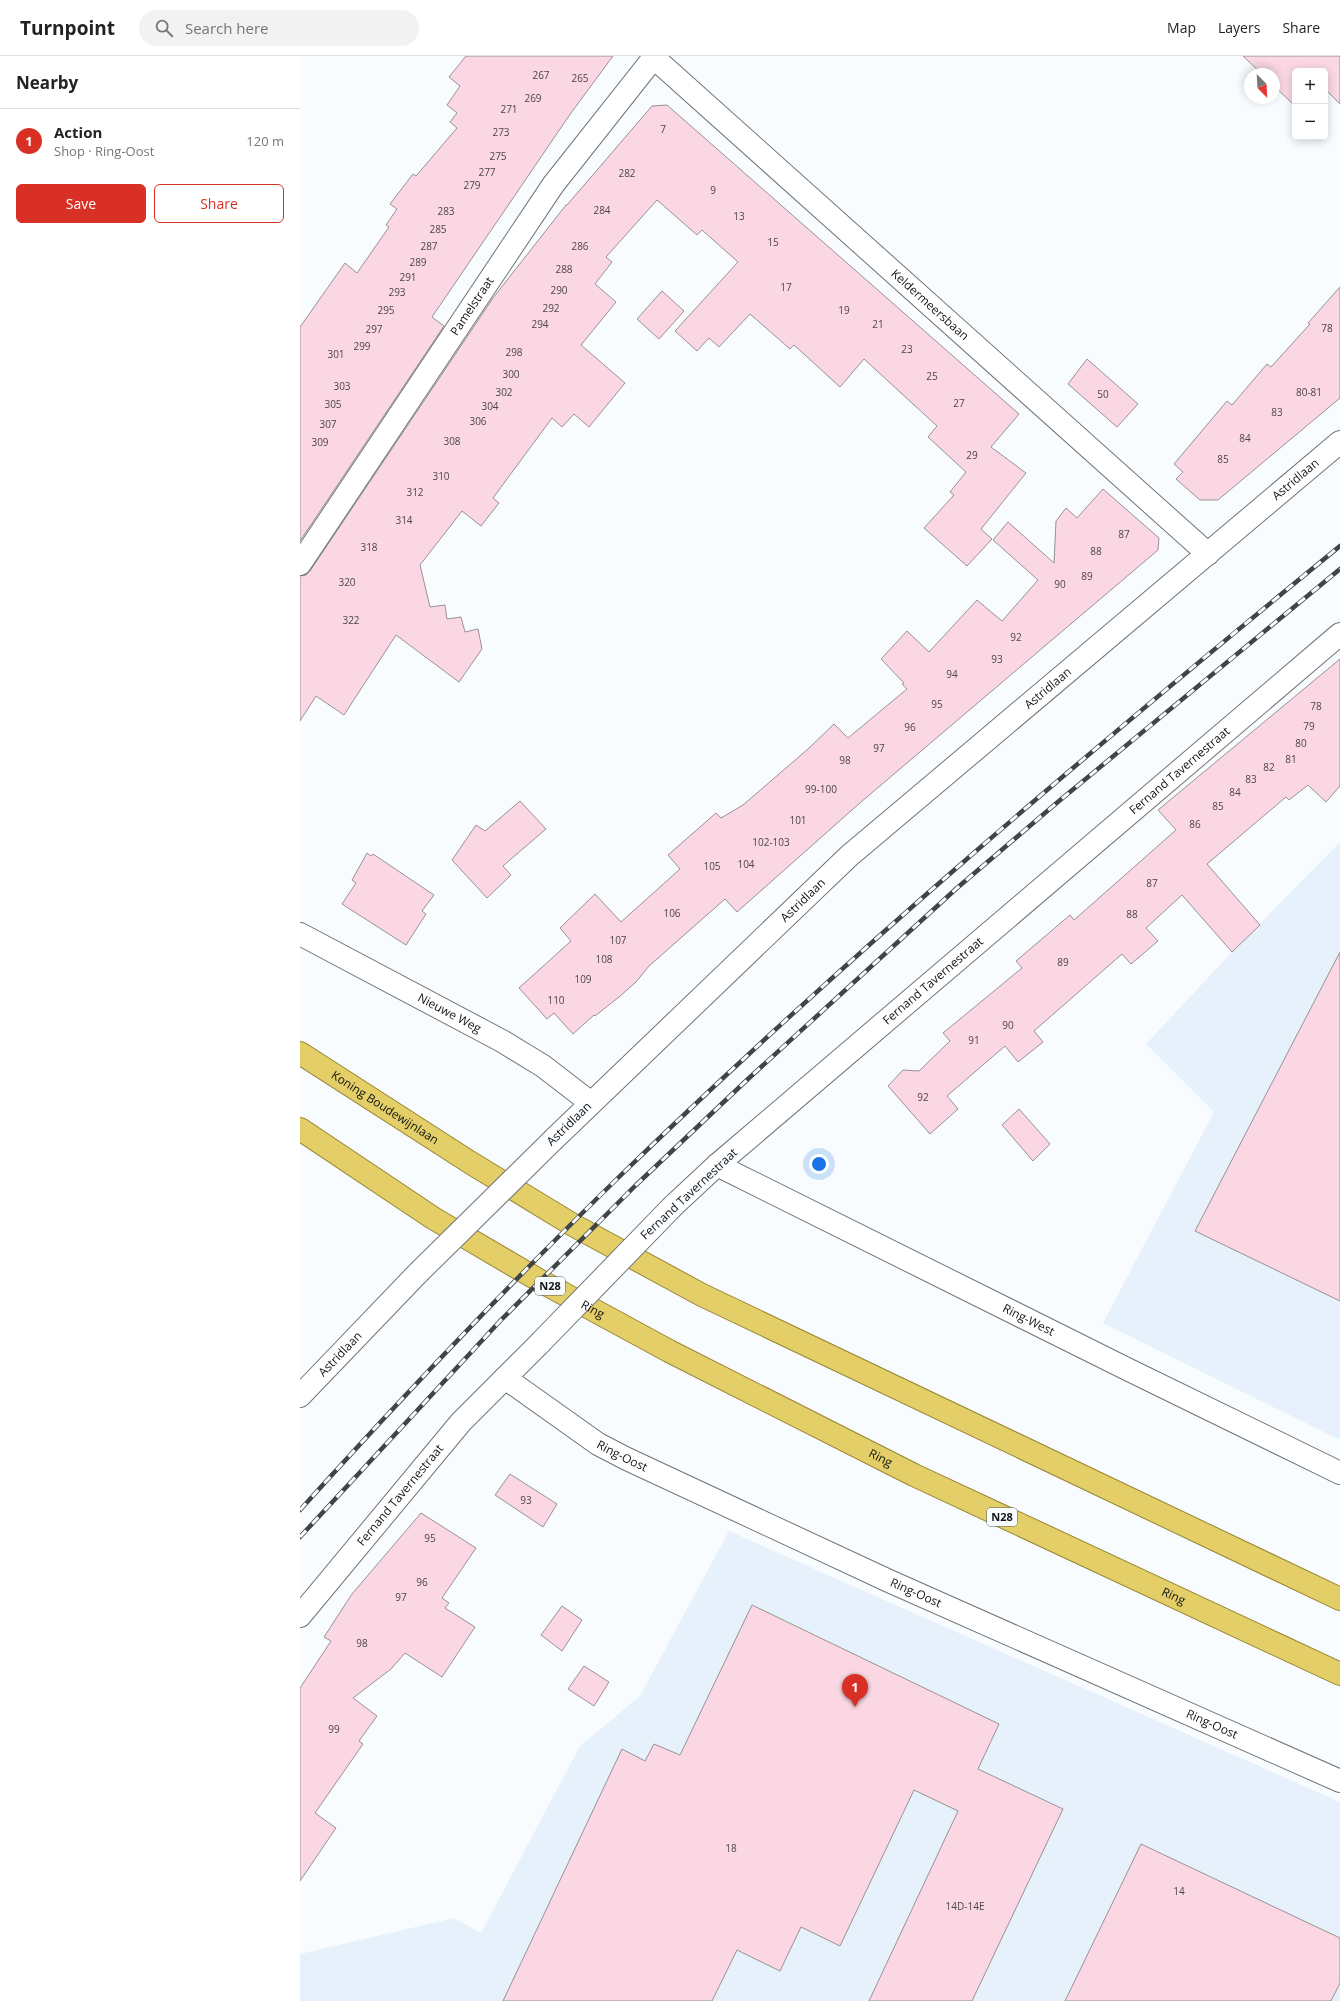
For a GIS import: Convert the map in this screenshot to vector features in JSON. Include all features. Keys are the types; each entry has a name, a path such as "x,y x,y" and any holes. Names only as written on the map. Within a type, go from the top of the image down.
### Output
{"highway":[{"name":"Koning Boudewijnlaan","path":"300,1053 471,1163 573,1225 702,1295 1340,1600"},
{"name":"Ring","path":"300,1129 433,1218 542,1282 669,1351 907,1472 1340,1674"}],"street":[{"name":"Keldermeersbaan","path":"653,56 1208,554"},
{"name":"Pamelstraat","path":"300,564 553,184 653,56"},
{"name":"Astridlaan","path":"300,1396 419,1272 554,1139 849,856 1340,442"},
{"name":"Fernand Tavernestraat","path":"300,1616 461,1422 673,1206 717,1165 1340,634"},
{"name":"Nieuwe Weg","path":"300,934 502,1042 543,1066 591,1103"},
{"name":"Ring-West","path":"717,1165 1340,1473"},
{"name":"Ring-Oost","path":"505,1378 598,1444 627,1459 888,1582 1340,1781"}],"shaded area":[{"path":"1340,842 1340,1440 1103,1323 1214,1112 1146,1044 1232,952"},
{"path":"729,1531 1340,1802 1340,2001 300,2001 300,1954 454,1918 481,1933 580,1746 640,1696"}],"building":[{"path":"466,56 613,56 571,113 432,317 444,326 300,541 300,327 345,263 357,273 389,227 386,225 397,209 390,204 413,174 416,176 457,128 450,122 457,113 447,105 460,86 449,77"},
{"path":"1243,56 1340,56 1340,104 1328,92 1328,68 1292,68 1292,103 1280,92 1280,68 1256,68"},
{"path":"667,105 1019,414 991,447 1026,473 981,529 992,539 967,566 924,528 954,495 950,492 966,472 928,437 937,426 864,359 840,387 794,345 790,349 750,314 719,347 709,338 697,351 675,331 738,262 702,230 697,235 657,200 606,257 612,262 595,284 616,302 581,345 625,383 589,427 574,414 562,427 552,418 493,498 499,503 481,526 462,511 420,565 430,607 445,605 447,619 461,617 465,632 478,629 482,649 459,682 396,635 344,715 316,696 300,721 300,576 306,575 310,571 493,298 566,205 652,106"},
{"path":"1340,287 1340,398 1218,500 1200,500 1176,479 1183,472 1174,464 1227,401 1232,405 1267,364 1271,367 1310,324 1308,323"},
{"path":"662,291 684,311 659,339 637,319"},
{"path":"1087,359 1138,404 1117,427 1068,384"},
{"path":"1103,489 1159,538 1158,550 861,802 737,912 725,899 649,966 636,982 595,1016 594,1015 573,1034 554,1013 547,1019 519,988 571,941 560,928 595,894 621,922 680,869 668,855 716,813 721,818 743,805 808,749 834,724 848,738 907,689 902,684 904,683 881,659 907,631 929,652 977,600 1002,621 1038,580 993,540 1008,522 1054,563 1056,521 1066,508 1077,518"},
{"path":"1340,659 1340,786 1326,802 1308,785 1289,800 1286,797 1207,864 1260,925 1232,952 1182,895 1146,928 1158,941 1131,964 1122,954 1034,1031 1043,1042 1018,1062 1005,1046 947,1096 958,1109 930,1134 888,1086 903,1070 919,1071 950,1041 943,1033 1022,968 1016,961 1070,915 1074,920 1176,830 1158,810"},
{"path":"520,801 546,829 503,866 511,875 487,898 452,860 476,825 485,831"},
{"path":"367,853 371,856 373,854 434,895 422,911 426,914 406,945 342,904 356,883 352,880"},
{"path":"1340,952 1340,1301 1195,1231"},
{"path":"1019,1109 1050,1144 1033,1161 1002,1125"},
{"path":"510,1474 557,1504 543,1527 495,1495"},
{"path":"421,1513 476,1548 442,1598 449,1603 445,1608 475,1627 442,1677 405,1653 391,1669 353,1698 377,1716 359,1741 363,1744 315,1813 336,1828 300,1881 300,1688 331,1641 324,1637 352,1594"},
{"path":"752,1605 999,1724 978,1769 1063,1809 972,2001 869,2001 958,1811 914,1790 840,1946 801,1927 780,1971 737,1950 712,2001 503,2001 622,1749 645,1761 654,1744 680,1755"},
{"path":"562,1606 582,1620 562,1651 541,1635"},
{"path":"584,1666 609,1682 594,1706 568,1689"},
{"path":"1141,1844 1340,1938 1340,1983 1331,2001 1065,2001"}],"railway":[{"path":"300,1510 378,1424 498,1298 621,1175 795,1011 1064,775 1340,546"},
{"path":"300,1537 501,1320 636,1185 748,1079 957,888 1059,801 1340,569"}],"place":[{"name":"Action","path":"855,1707"}]}
